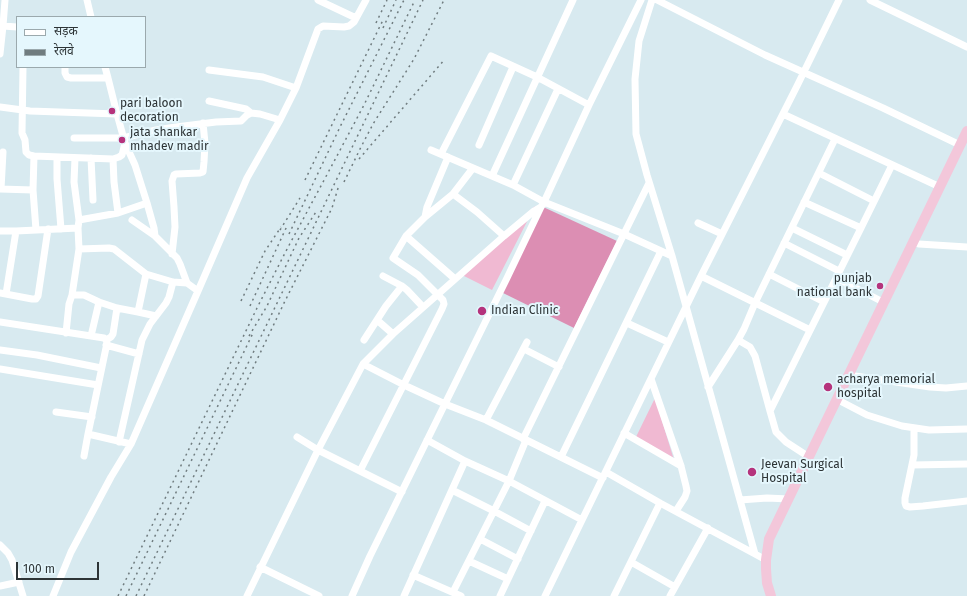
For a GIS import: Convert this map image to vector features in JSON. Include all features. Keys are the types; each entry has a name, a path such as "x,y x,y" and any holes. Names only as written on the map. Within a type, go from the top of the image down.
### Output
{"highway":[{"path":"767,556 919,244 964,145 967,131"},
{"path":"771,596 766,576 769,539 940,187 964,145"}],"street":[{"path":"0,54 5,0"},
{"path":"86,0 90,16"},
{"path":"318,0 356,18"},
{"path":"333,7 336,0"},
{"path":"53,596 71,552 131,444 247,178 280,120 296,88 318,29 324,26 349,26 354,22 366,0"},
{"path":"492,176 573,0"},
{"path":"352,596 370,556 507,278 589,105 641,0"},
{"path":"652,0 639,42 635,79 636,134 649,183 672,256 755,554"},
{"path":"657,0 751,48 964,145"},
{"path":"545,596 668,342 804,72 838,0"},
{"path":"870,0 967,47"},
{"path":"3,26 16,27"},
{"path":"425,217 427,207 445,156 491,56 589,105"},
{"path":"479,145 513,66"},
{"path":"22,68 22,133 25,140 26,152 29,155 113,159 122,154 124,140"},
{"path":"65,68 66,76 71,78 108,78"},
{"path":"105,68 124,140 135,165 147,203 154,228 154,236"},
{"path":"209,70 263,77 296,88"},
{"path":"513,185 558,89"},
{"path":"209,101 246,109 251,113 280,120"},
{"path":"0,108 30,111 117,114"},
{"path":"74,138 124,140 156,130 203,123 241,121 251,113"},
{"path":"783,114 940,187"},
{"path":"172,254 175,227 172,181 174,175 176,174 203,172 205,143 203,123"},
{"path":"708,387 738,340 835,138"},
{"path":"431,150 513,185 543,204 624,234 672,256"},
{"path":"3,152 1,189 33,190"},
{"path":"34,156 33,190 36,230"},
{"path":"57,157 57,179 61,229"},
{"path":"66,333 69,304 72,295 79,250 79,220 74,182 75,158"},
{"path":"91,158 93,200"},
{"path":"113,159 118,213"},
{"path":"770,411 892,165"},
{"path":"360,471 444,304 443,300 418,275 393,258 406,236 425,217 452,194 473,168"},
{"path":"819,173 874,201"},
{"path":"453,592 510,481 525,439 649,183"},
{"path":"452,194 477,212 504,236"},
{"path":"804,202 861,228"},
{"path":"79,220 118,213 147,203"},
{"path":"247,596 318,450 363,364 423,307 543,204"},
{"path":"132,220 164,244 177,258 187,283"},
{"path":"698,223 722,234"},
{"path":"0,231 78,228"},
{"path":"792,228 848,255"},
{"path":"16,231 3,293 36,299 38,296 48,229"},
{"path":"406,236 455,279"},
{"path":"784,243 839,270"},
{"path":"919,244 967,247"},
{"path":"79,250 114,249 146,274 173,282 187,283 198,291"},
{"path":"561,457 661,251"},
{"path":"138,312 146,274"},
{"path":"769,274 824,302"},
{"path":"383,276 402,286 423,307"},
{"path":"701,276 810,330"},
{"path":"836,278 884,302"},
{"path":"120,442 142,340 146,330 166,303 173,282"},
{"path":"364,340 402,286"},
{"path":"72,295 84,295 117,308 156,316"},
{"path":"91,336 99,302"},
{"path":"84,456 106,343 113,334 117,308"},
{"path":"377,320 393,334"},
{"path":"0,322 104,338 106,343 140,354"},
{"path":"626,323 668,342"},
{"path":"738,340 750,347 755,356 776,432 786,442 809,457"},
{"path":"486,420 526,345 559,367"},
{"path":"0,350 37,355 101,368"},
{"path":"363,364 444,404 486,420 561,457 604,475 676,511 755,554 767,556"},
{"path":"0,369 98,385"},
{"path":"855,376 930,387 946,388 967,386"},
{"path":"651,379 681,466 687,491 686,497 676,511"},
{"path":"842,402 867,415 902,426 942,430 967,429"},
{"path":"56,412 92,417"},
{"path":"914,428 914,455 905,498 906,506 923,506 967,501"},
{"path":"624,433 681,466"},
{"path":"88,434 131,444"},
{"path":"296,437 318,450 402,492"},
{"path":"427,440 466,461 510,481 582,520"},
{"path":"404,596 466,461"},
{"path":"912,465 967,464"},
{"path":"452,490 531,531"},
{"path":"740,500 767,498 789,499"},
{"path":"500,596 546,501"},
{"path":"614,596 660,503"},
{"path":"670,596 708,528"},
{"path":"480,540 518,559"},
{"path":"0,545 8,553 12,560 23,596"},
{"path":"469,560 508,579"},
{"path":"631,562 675,587"},
{"path":"260,567 319,596"},
{"path":"413,575 461,596"},
{"path":"0,586 19,582"}],"shaded area":[{"path":"535,206 492,290 460,274"},
{"path":"541,206 617,241 574,328 501,292"},
{"path":"655,398 674,460 636,437"}],"railway":[{"path":"376,23 387,0"},
{"path":"383,28 396,0"},
{"path":"289,234 340,127 404,0"},
{"path":"118,596 257,308 364,105 415,0"},
{"path":"136,596 423,0"},
{"path":"344,182 373,124 414,59 444,0"},
{"path":"305,180 383,20"},
{"path":"359,159 445,59"},
{"path":"144,596 285,301 332,208 339,185"},
{"path":"280,230 300,198"},
{"path":"249,336 267,306 299,238 316,212"},
{"path":"250,306 287,226"},
{"path":"241,301 265,251 281,227"},
{"path":"126,596 253,333"}],"place":[{"name":"pari baloon decoration","path":"112,111"},
{"name":"jata shankar mhadev madir","path":"122,140"},
{"name":"punjab national bank","path":"880,286"},
{"name":"Indian Clinic","path":"482,311"},
{"name":"acharya memorial hospital","path":"828,387"},
{"name":"Jeevan Surgical Hospital","path":"752,472"}]}
